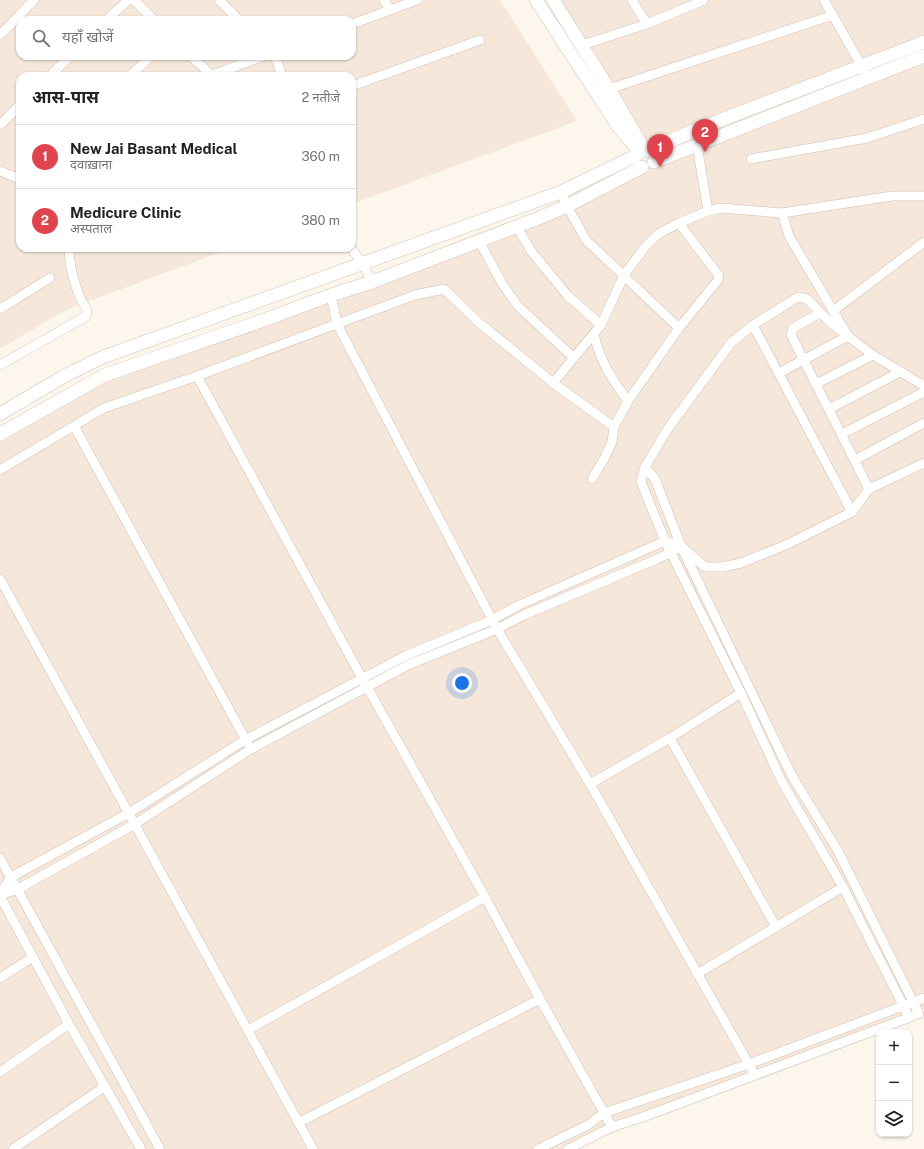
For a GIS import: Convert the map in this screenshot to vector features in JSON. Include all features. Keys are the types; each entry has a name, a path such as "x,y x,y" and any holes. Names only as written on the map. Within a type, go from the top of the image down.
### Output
{"main road":[{"path":"536,0 618,126 644,156"},
{"path":"553,0 609,89 644,156"},
{"path":"0,414 66,376 104,357 561,192 644,156 695,130 924,42"},
{"path":"0,434 105,375 256,323 331,295 372,282 517,227 567,206 644,156 697,145 924,56"}],"street":[{"path":"18,16 34,0"},
{"path":"111,16 128,0"},
{"path":"134,0 150,16"},
{"path":"219,0 236,16"},
{"path":"384,0 390,10"},
{"path":"356,23 417,0"},
{"path":"632,0 647,24"},
{"path":"582,45 647,24 703,0"},
{"path":"824,0 868,78"},
{"path":"609,89 833,15"},
{"path":"0,35 16,19"},
{"path":"356,85 480,40"},
{"path":"54,72 66,60"},
{"path":"134,72 146,60"},
{"path":"195,60 206,72"},
{"path":"221,72 253,60"},
{"path":"276,60 280,72"},
{"path":"0,125 16,109"},
{"path":"751,159 867,138 924,119"},
{"path":"697,145 708,211"},
{"path":"0,171 16,177"},
{"path":"561,192 586,240 679,328"},
{"path":"553,383 601,325 624,275 644,246 658,234 679,223 708,211 721,208 782,213 892,196 924,196"},
{"path":"782,213 789,236 848,336"},
{"path":"592,479 612,442 614,427 628,401 679,328 718,280 719,276 679,223"},
{"path":"517,227 531,250 563,291 601,325"},
{"path":"479,241 503,285 518,306 574,358"},
{"path":"833,311 924,242"},
{"path":"0,365 85,317 87,314 88,311 82,302 72,278 69,252"},
{"path":"354,252 362,263 372,282"},
{"path":"0,309 50,278"},
{"path":"0,470 104,408 197,376 415,295 444,289 476,320 553,383 614,427"},
{"path":"331,295 338,324 497,630 590,784 755,1075"},
{"path":"909,1018 844,887 782,782 741,692 670,553 641,482 644,467 669,427 731,343 753,325 798,297 807,299 833,325 872,355 924,386"},
{"path":"820,313 793,328 791,335 869,488"},
{"path":"753,325 852,512"},
{"path":"594,335 599,352 611,377 628,401"},
{"path":"779,373 848,336"},
{"path":"816,384 872,355"},
{"path":"829,409 900,372"},
{"path":"197,376 362,678 612,1127"},
{"path":"842,434 924,392"},
{"path":"855,460 924,423"},
{"path":"74,426 251,749"},
{"path":"0,895 10,877 129,813 245,740 405,656 492,620 517,606 665,541 681,546 705,567 722,567 741,563 788,544 852,512 869,488 924,464"},
{"path":"568,1149 612,1127 646,1116 922,1013 914,1002 838,851 792,776 681,546 655,479 644,467"},
{"path":"0,895 18,890 135,824 251,749 408,665 497,630 524,615 670,553 681,546"},
{"path":"0,579 313,1149"},
{"path":"590,784 670,738 741,692"},
{"path":"670,738 776,927"},
{"path":"0,858 160,1149"},
{"path":"697,974 844,887"},
{"path":"0,895 69,1024 141,1149"},
{"path":"248,1030 485,897"},
{"path":"0,978 33,957"},
{"path":"538,1149 588,1125 604,1113 749,1064 924,998"},
{"path":"298,1123 540,999"},
{"path":"0,1072 69,1024"},
{"path":"13,1149 104,1086"}],"shaded area":[{"path":"0,0 500,0 577,121 356,203 356,72 16,72 16,252 221,252 68,309 0,349"},
{"path":"557,0 924,0 924,44 644,142"},
{"path":"924,58 924,1009 602,1137 578,1149 0,1149 0,432 89,378 479,241 638,168 764,113"}],"place":[{"name":"Medicure Clinic","path":"705,152"},
{"name":"New Jai Basant Medical","path":"660,167"}]}
